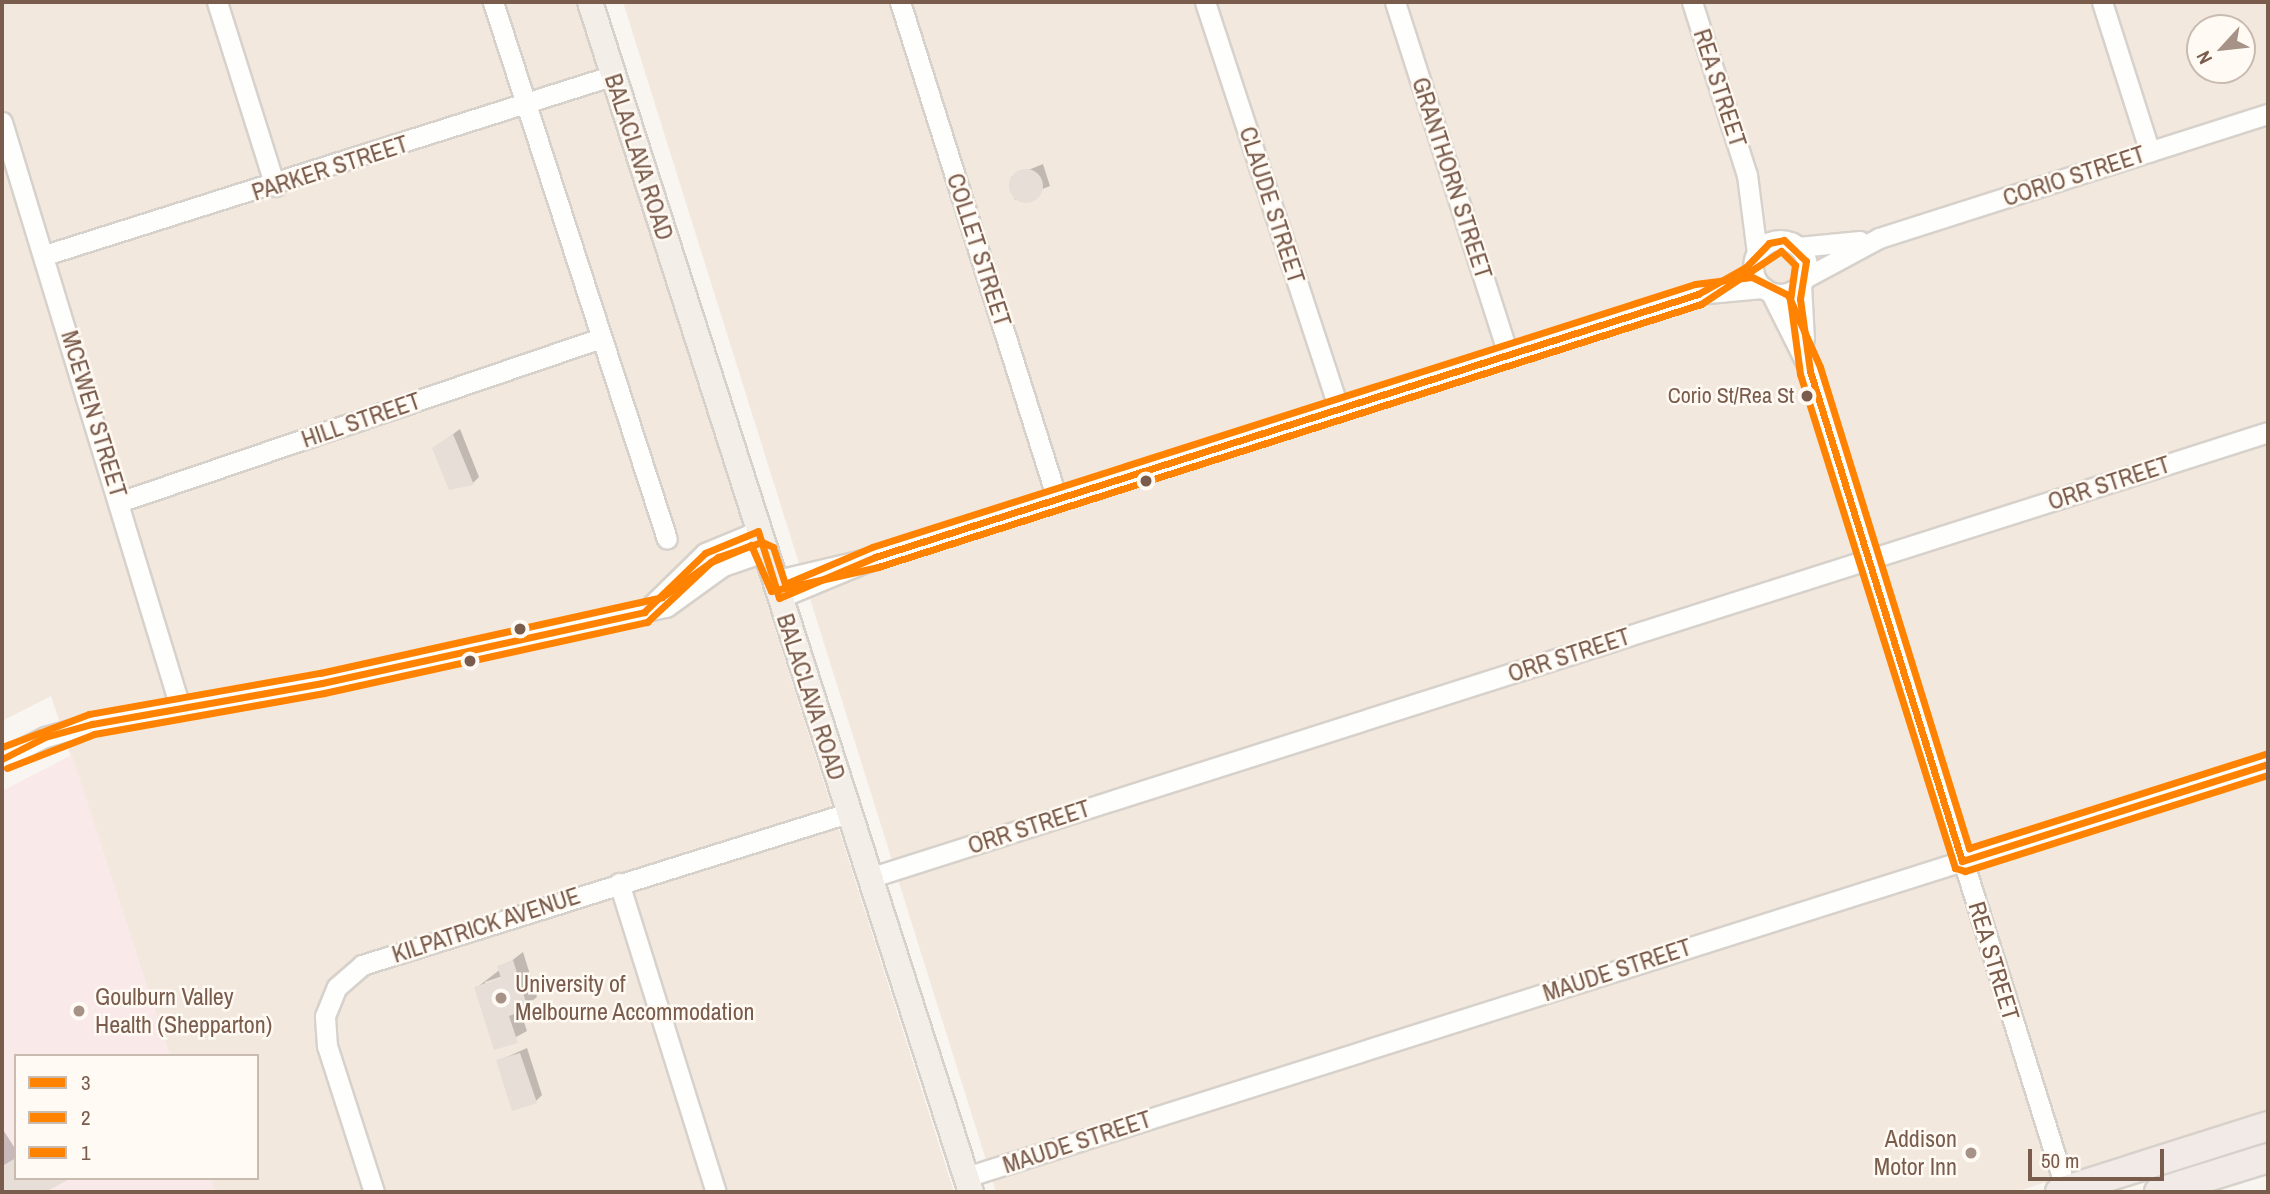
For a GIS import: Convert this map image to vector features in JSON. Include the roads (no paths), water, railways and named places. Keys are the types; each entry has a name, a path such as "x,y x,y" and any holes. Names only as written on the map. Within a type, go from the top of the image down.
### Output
{"highway":[{"path":"2064,1192 2268,1126"},
{"path":"2159,1192 2268,1158"}],"main road":[{"name":"BALACLAVA ROAD","path":"590,2 968,1184"}],"street":[{"path":"217,2 275,186"},
{"path":"493,2 667,539"},
{"name":"COLLET STREET","path":"901,2 1057,499"},
{"name":"CLAUDE STREET","path":"1205,2 1339,409"},
{"name":"GRANTHORN STREET","path":"1395,2 1508,355"},
{"name":"REA STREET","path":"1692,2 1747,175 1756,257"},
{"path":"2102,2 2150,152"},
{"name":"PARKER STREET","path":"45,255 275,186 614,75"},
{"name":"CORIO STREET","path":"1803,281 1879,239 2268,114"},
{"name":"MCEWEN STREET","path":"2,122 122,501 180,707"},
{"name":"REA STREET","path":"1747,175 1791,244"},
{"name":"CORIO STREET","path":"1791,244 1879,239"},
{"path":"776,589 1698,294 1767,290 1787,293 1803,281 1806,261 1791,244 1756,257 1698,294"},
{"path":"1756,257 1767,290"},
{"name":"REA STREET","path":"1803,281 1810,371"},
{"name":"REA STREET","path":"1767,290 1810,371 2064,1192"},
{"name":"HILL STREET","path":"122,501 601,338"},
{"name":"ORR STREET","path":"869,878 2268,432"},
{"path":"2,759 46,737 180,707 322,683 666,607 761,542"},
{"name":"MAUDE STREET","path":"968,1184 2268,764"},
{"name":"KILPATRICK AVENUE","path":"374,1192 327,1046 325,1016 337,987 362,965 848,813"},
{"path":"619,883 716,1192"}],"place":[{"name":"Corio St/Rea St","path":"1807,396"},
{"name":"University of Melbourne Accommodation","path":"501,998"},
{"name":"Goulburn Valley Health (Shepparton)","path":"79,1011"},
{"name":"Addison Motor Inn","path":"1971,1153"}]}
